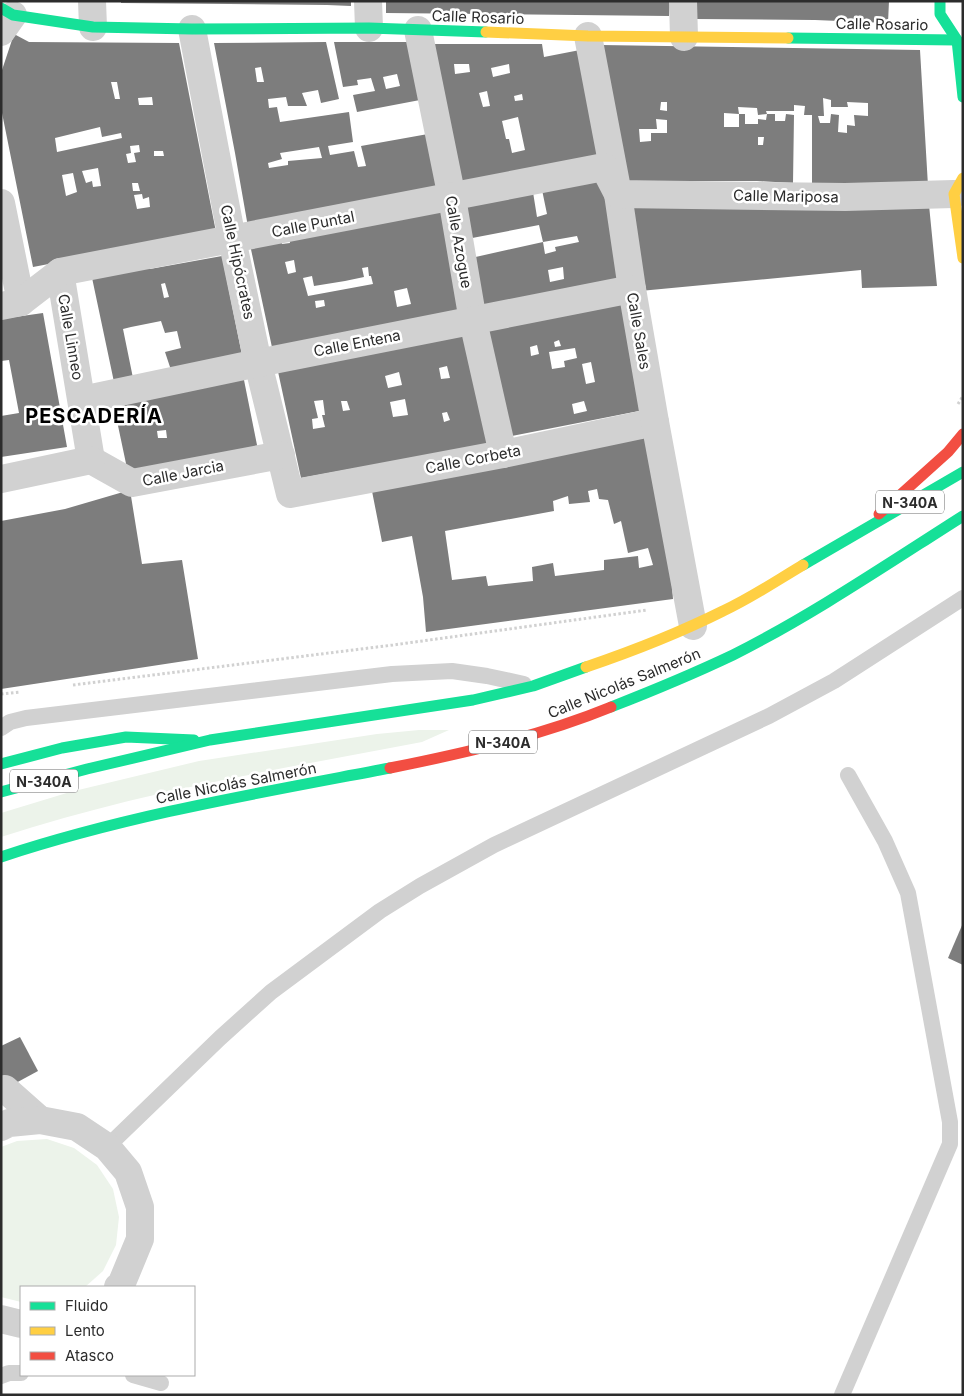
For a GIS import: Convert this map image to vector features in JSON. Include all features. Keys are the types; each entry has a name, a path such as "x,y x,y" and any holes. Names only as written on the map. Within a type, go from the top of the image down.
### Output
{"main road":[{"path":"940,1 940,14 960,35 963,97"},
{"name":"Calle Rosario","path":"5,18 93,14 192,29 369,28 588,36 960,35"},
{"path":"958,186 963,258"},
{"path":"858,531 948,452 963,434"},
{"name":"Calle Nicolás Salmerón","path":"1,792 87,769 210,740 473,700 533,686 646,646 726,610 858,531 963,472"},
{"name":"Calle Nicolás Salmerón","path":"1,857 54,840 152,814 460,754 528,736 594,714 666,685 734,654 803,616 963,516"},
{"path":"1,764 62,748 126,737 210,740"}],"street":[{"path":"368,1 369,28"},
{"path":"684,1 684,36"},
{"name":"Calle Hipócrates","path":"192,29 232,239 258,362 290,494"},
{"name":"Calle Azogue","path":"418,30 452,198 473,321 502,454"},
{"name":"Calle Sales","path":"588,36 618,194 655,422 693,626"},
{"name":"Calle Puntal","path":"11,304 60,272 452,198 604,167 618,194"},
{"name":"Calle Mariposa","path":"618,194 845,197 958,186"},
{"path":"1,203 11,304"},
{"name":"Calle Linneo","path":"60,272 91,460"},
{"name":"Calle Entena","path":"82,400 258,362 632,289"},
{"name":"Calle Corbeta","path":"290,494 502,454 655,422"},
{"name":"Calle Jarcia","path":"91,460 132,483 281,454"},
{"path":"1,479 91,460"},
{"path":"5,1089 40,1120"},
{"path":"1,1127 9,1123 40,1120 77,1127 107,1147 128,1172 140,1207 140,1239 120,1286"},
{"path":"1,1319 20,1324"},
{"path":"1,1332 20,1329"}],"lane":[{"path":"107,1147 270,992 380,911 420,886 494,845 769,716 834,681 963,598"},
{"path":"1,728 10,722 26,718 402,673 452,671 533,686"},
{"path":"842,1395 950,1144 950,1122 908,893 885,841 848,775"},
{"path":"1,1376 10,1373 20,1373"},
{"path":"136,1376 161,1383"}],"path":[{"path":"956,408 963,396"},
{"path":"69,685 393,645 655,609"},
{"path":"1,694 21,692"}],"shaded area":[{"path":"419,730 449,730 422,742 157,794 53,821 1,837 1,813 70,792 199,761 377,734"},
{"path":"47,1139 74,1148 97,1165 113,1189 119,1217 116,1245 103,1271 86,1286 20,1286 20,1302 1,1297 1,1147 17,1141"}],"building":[{"path":"121,1 351,1 351,6 121,3"},
{"path":"386,1 670,1 669,16 386,13"},
{"path":"695,1 889,1 888,23 695,19"},
{"path":"14,34 29,42 179,43 216,232 33,267 1,108 1,73","holes":["111,82 117,82 120,99 115,99","152,97 153,105 139,105 138,98","100,127 102,137 121,133 122,138 57,152 55,138","139,145 140,152 134,153 136,162 128,163 126,154 131,153 130,146","154,151 163,151 164,156 154,156","98,168 101,186 93,187 92,181 86,183 82,171","73,173 77,192 66,196 62,175","132,183 138,183 140,191 133,191","142,194 143,199 149,197 150,207 137,209 134,195"]},
{"path":"326,42 339,99 321,103 318,90 302,93 307,106 288,106 286,97 268,99 269,108 277,107 280,122 349,112 353,142 328,146 330,155 354,151 358,167 366,166 361,146 428,134 439,192 248,227 214,43","holes":["261,67 264,82 257,82 255,68","319,147 322,158 288,161 288,165 269,168 268,163 282,159 280,153"]},
{"path":"334,42 409,42 420,100 357,112 353,95 375,91 371,78 357,80 358,85 343,87","holes":["397,74 400,86 386,89 383,77"]},
{"path":"429,44 542,44 544,57 580,50 601,160 457,190","holes":["454,64 469,64 470,72 455,74","509,64 510,73 493,77 491,68","487,91 490,106 483,107 479,93","522,94 523,100 515,101 514,96","518,117 525,150 512,153 509,139 506,139 502,121"]},
{"path":"601,45 920,50 928,186 812,183 812,115 804,115 805,106 794,105 794,111 766,111 767,114 775,114 775,121 785,121 786,114 794,115 793,183 757,181 624,181","holes":["823,98 831,100 831,107 848,107 847,102 868,103 868,116 854,115 855,126 847,125 847,133 838,132 839,115 831,114 830,123 820,123 818,116 824,116","661,102 667,102 667,111 660,110","738,107 757,108 758,115 767,114 766,120 758,119 758,124 745,124 745,114 739,114","724,113 739,114 739,127 724,127","656,119 667,120 667,133 651,133 651,141 640,142 639,129 657,129","758,137 764,137 763,145 758,145"]},
{"path":"602,175 623,285 481,312 471,258 543,242 539,225 467,239 460,201 532,186 537,217 547,214 541,185","holes":["577,236 579,242 555,247 556,251 545,254 543,242","563,267 564,279 550,282 548,270"]},
{"path":"624,199 929,205 937,286 862,288 861,270 640,291"},
{"path":"441,205 463,316 273,352 249,240 280,234 282,244 290,243 288,232","holes":["294,260 296,272 288,274 285,262","368,267 369,276 371,276 373,284 308,296 303,278 312,276 314,286 345,281 364,277 362,268","407,288 411,304 397,307 394,291","324,300 325,306 316,308 315,301"]},
{"path":"222,256 242,355 171,370 165,352 181,348 177,331 165,333 161,321 131,327 123,329 133,378 114,382 91,273 148,262 150,269","holes":["165,283 169,297 164,298 161,284"]},
{"path":"625,300 644,410 507,437 485,329","holes":["559,340 561,346 555,347 554,342","537,345 539,354 531,356 530,347","575,348 577,358 564,361 565,367 552,369 549,352","591,362 595,382 586,384 582,364","584,401 587,411 574,414 572,404"]},
{"path":"43,313 67,447 1,457 1,416 19,413 9,360 1,361 1,319"},
{"path":"466,331 490,444 301,478 277,367","holes":["447,366 450,378 441,379 439,368","399,372 402,385 388,388 385,376","405,399 408,415 393,417 390,402","323,400 325,415 322,415 325,427 313,429 312,419 318,418 314,401","341,401 347,401 350,410 343,411","447,412 450,420 444,422 442,413"]},
{"path":"243,375 258,450 128,473 113,402","holes":["166,430 167,438 158,438 157,431"]},
{"path":"646,435 670,561 673,599 426,632 423,597 412,536 382,542 371,486","holes":["597,489 599,499 608,500 614,524 621,521 628,553 648,548 653,565 639,568 638,556 604,560 604,570 555,576 553,563 532,567 533,581 488,586 486,576 452,580 445,531 554,511 553,501 568,496 569,504 590,502 588,491"]},
{"path":"130,490 142,564 182,560 198,659 1,689 1,521 65,509"},
{"path":"963,923 963,965 948,958"},
{"path":"20,1037 38,1071 1,1091 1,1046"}],"traffic: fast":[{"path":"940,1 940,14 957,40 963,97"},
{"path":"1,8 13,15 93,27 192,29 369,28 486,32"},
{"path":"788,38 957,40"},
{"path":"803,565 963,472"},
{"path":"611,707 703,669 762,640 963,516"},
{"path":"1,792 87,769 210,740 473,700 533,686 586,667"},
{"path":"1,764 62,748 126,737 194,740"},
{"path":"1,857 49,842 145,817 390,768"}],"traffic: slow":[{"path":"486,32 588,36 788,38"},
{"path":"963,178 954,194 963,258"},
{"path":"586,667 621,655 706,619 744,601 803,565"}],"traffic: jam":[{"path":"879,514 948,452 963,434"},
{"path":"390,768 502,743 557,727 611,707"}],"district":[{"name":"PESCADERÍA","path":"94,416"}]}
